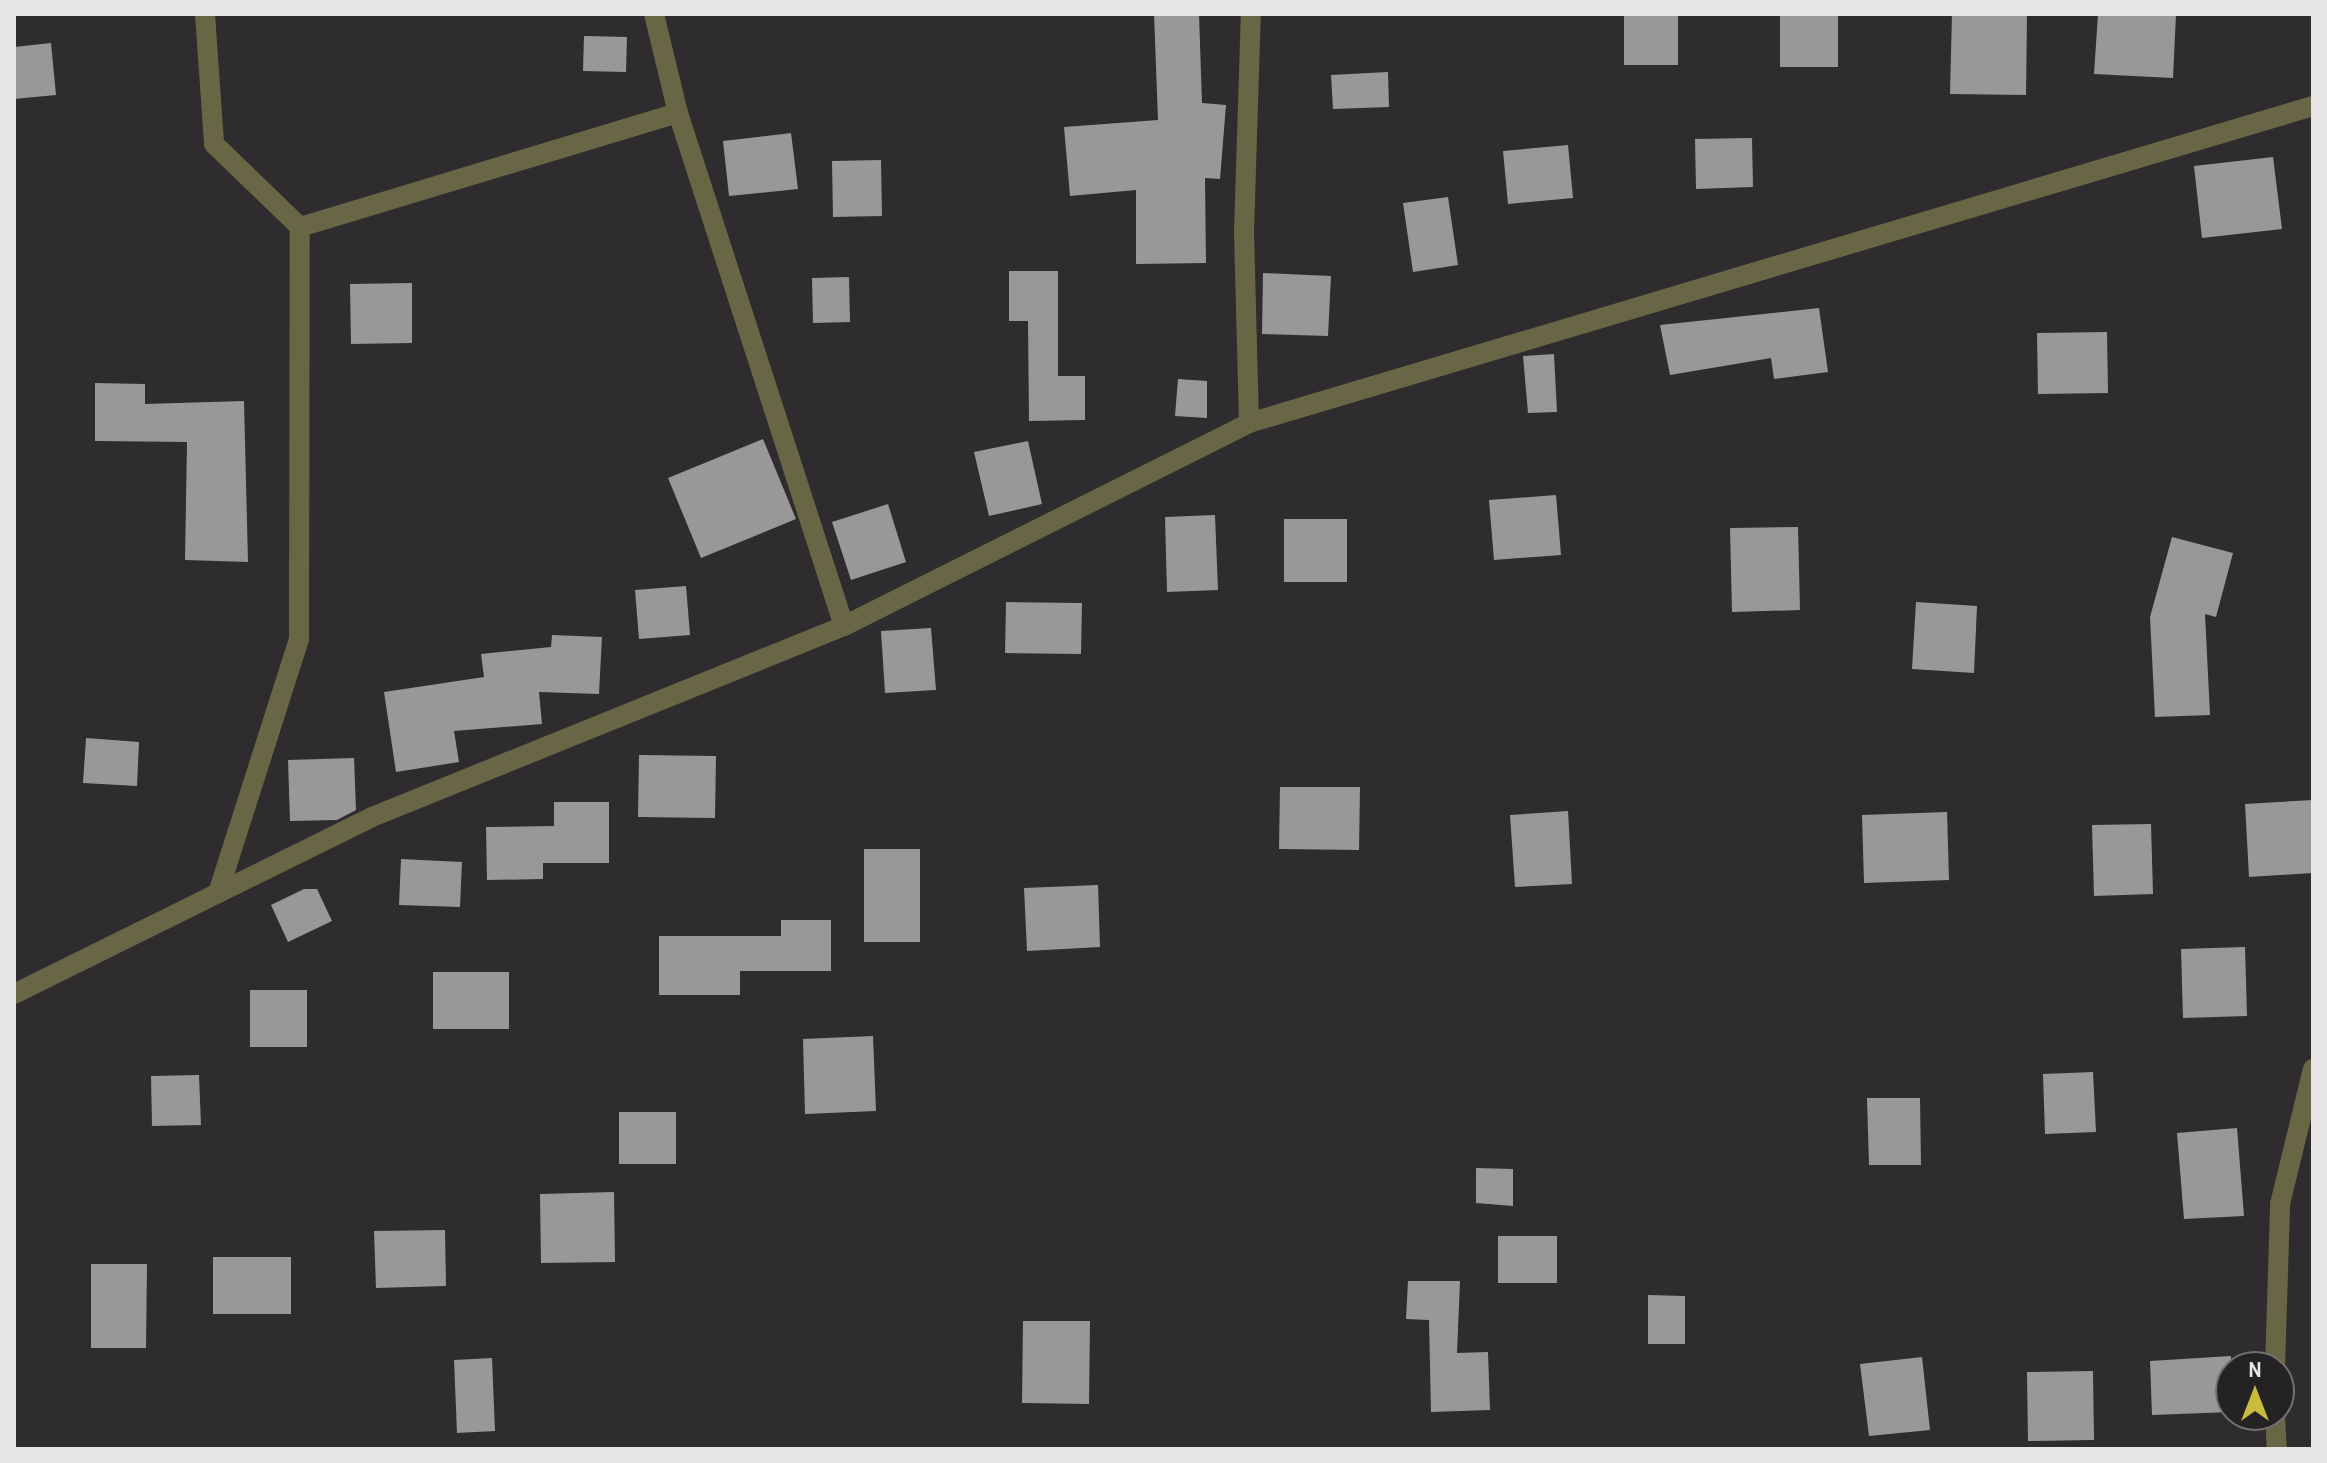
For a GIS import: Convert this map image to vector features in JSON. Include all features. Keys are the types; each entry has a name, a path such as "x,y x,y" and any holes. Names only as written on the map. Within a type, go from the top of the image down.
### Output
{"street":[{"path":"205,14 214,144 300,227 299,639 218,893"},
{"path":"654,14 678,113 844,626"},
{"path":"1249,423 1244,232 1251,14"},
{"path":"14,994 372,817 844,626 1249,423 2313,106"},
{"path":"300,227 678,113"},
{"path":"2275,1351 2280,1204 2313,1069"}],"building":[{"path":"1154,14 1199,14 1202,103 1226,105 1220,179 1205,178 1206,263 1136,264 1136,190 1070,196 1064,127 1158,120"},
{"path":"1624,14 1678,14 1678,65 1624,65"},
{"path":"1780,14 1838,14 1838,67 1780,67"},
{"path":"1952,14 2027,14 2026,95 1950,94"},
{"path":"2098,14 2176,14 2173,78 2094,74"},
{"path":"584,36 627,37 626,72 583,71"},
{"path":"51,43 56,95 14,99 14,47"},
{"path":"1388,72 1389,107 1333,109 1331,75"},
{"path":"791,133 798,189 729,196 723,141"},
{"path":"1752,138 1753,187 1696,189 1695,139"},
{"path":"1568,145 1573,198 1508,204 1503,151"},
{"path":"2273,157 2282,229 2202,238 2194,166"},
{"path":"881,160 882,216 833,217 832,161"},
{"path":"1448,197 1458,265 1413,272 1403,203"},
{"path":"1009,271 1058,271 1058,376 1085,376 1085,420 1029,421 1028,321 1009,321"},
{"path":"1263,273 1331,276 1328,336 1262,334"},
{"path":"849,277 850,322 813,323 812,278"},
{"path":"412,283 412,343 351,344 350,284"},
{"path":"1819,308 1828,372 1774,379 1771,358 1670,375 1660,325"},
{"path":"2107,332 2108,393 2038,394 2037,333"},
{"path":"1554,354 1557,412 1528,413 1523,356"},
{"path":"1178,379 1207,381 1207,418 1175,416"},
{"path":"95,383 145,384 145,404 244,401 248,562 185,560 187,442 95,441"},
{"path":"763,439 796,519 701,558 668,478"},
{"path":"1028,441 1042,504 989,516 974,452"},
{"path":"1556,495 1561,555 1494,560 1489,500"},
{"path":"888,504 906,562 851,580 832,522"},
{"path":"1215,515 1218,590 1167,592 1165,517"},
{"path":"1284,519 1347,519 1347,582 1284,582"},
{"path":"1798,527 1800,610 1732,612 1730,528"},
{"path":"2172,537 2233,553 2216,617 2205,614 2210,715 2155,717 2150,617"},
{"path":"686,586 690,635 639,639 635,590"},
{"path":"1006,602 1082,603 1081,654 1005,653"},
{"path":"1916,602 1977,606 1974,673 1912,669"},
{"path":"931,628 936,690 885,693 881,631"},
{"path":"552,635 602,637 599,694 539,692 542,724 454,731 459,762 396,772 384,692 484,677 481,654 551,647"},
{"path":"86,738 139,742 137,786 83,783"},
{"path":"639,755 716,756 715,818 638,817"},
{"path":"354,758 356,810 337,820 290,821 288,760"},
{"path":"1280,787 1360,787 1359,850 1279,849"},
{"path":"2313,800 2313,873 2249,877 2245,804"},
{"path":"554,802 609,802 609,863 543,863 543,879 487,880 486,827 554,826"},
{"path":"1568,811 1572,884 1515,887 1510,815"},
{"path":"1947,812 1949,880 1864,883 1862,815"},
{"path":"2151,824 2153,894 2094,896 2092,825"},
{"path":"864,849 920,849 920,942 864,942"},
{"path":"401,859 462,862 460,907 399,905"},
{"path":"1098,885 1100,947 1027,951 1024,888"},
{"path":"304,889 317,889 332,921 288,942 271,905"},
{"path":"781,920 831,920 831,971 740,971 740,995 659,995 659,936 781,936"},
{"path":"2245,947 2247,1016 2183,1018 2181,949"},
{"path":"433,972 509,972 509,1029 433,1029"},
{"path":"250,990 307,990 307,1047 250,1047"},
{"path":"873,1036 876,1111 805,1114 803,1039"},
{"path":"2093,1072 2096,1132 2045,1134 2043,1074"},
{"path":"199,1075 201,1125 152,1126 151,1076"},
{"path":"1867,1098 1920,1098 1921,1165 1869,1165"},
{"path":"619,1112 676,1112 676,1164 619,1164"},
{"path":"2237,1128 2244,1216 2184,1219 2177,1133"},
{"path":"1476,1168 1513,1169 1513,1206 1476,1203"},
{"path":"614,1192 615,1262 541,1263 540,1194"},
{"path":"445,1230 446,1286 376,1288 374,1231"},
{"path":"1498,1236 1557,1236 1557,1283 1498,1283"},
{"path":"213,1257 291,1257 291,1314 213,1314"},
{"path":"91,1264 147,1264 146,1348 91,1348"},
{"path":"1408,1281 1460,1281 1457,1353 1488,1352 1490,1410 1431,1412 1429,1320 1406,1319"},
{"path":"1648,1295 1685,1296 1685,1344 1648,1344"},
{"path":"1023,1321 1090,1321 1089,1404 1022,1403"},
{"path":"1922,1357 1930,1430 1869,1436 1860,1364"},
{"path":"2215,1357 2215,1413 2152,1415 2150,1361"},
{"path":"492,1358 495,1431 457,1433 454,1360"},
{"path":"2093,1371 2094,1440 2028,1441 2027,1372"}]}
